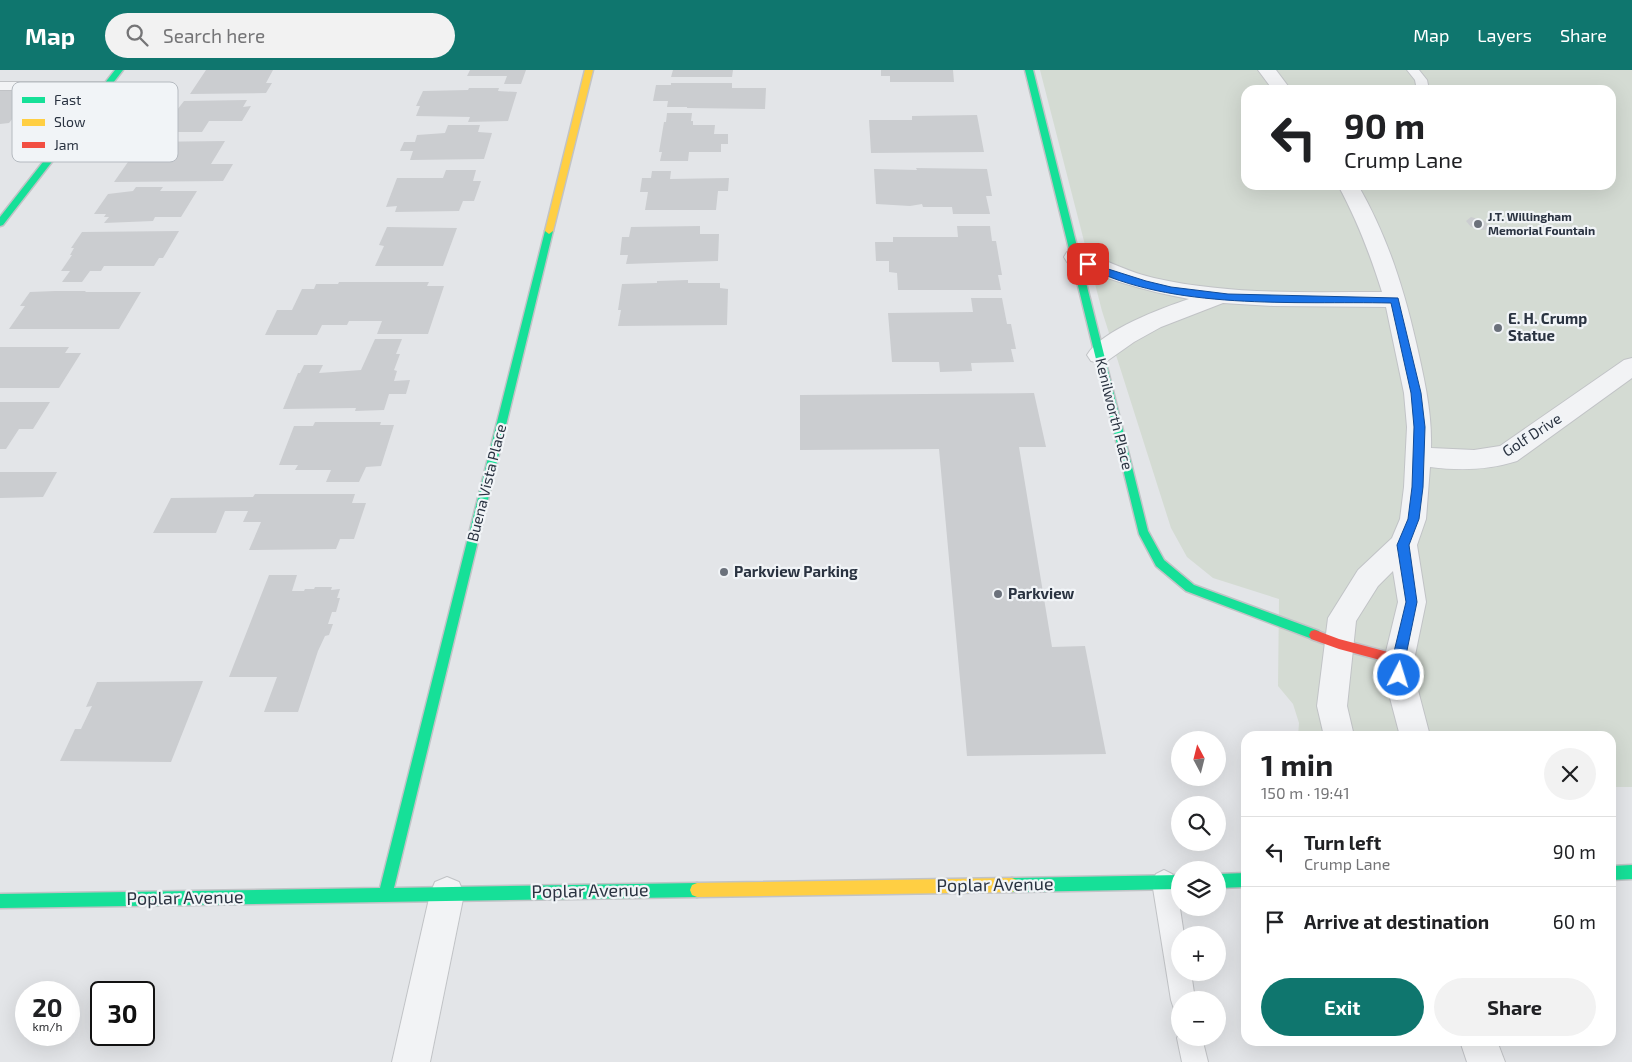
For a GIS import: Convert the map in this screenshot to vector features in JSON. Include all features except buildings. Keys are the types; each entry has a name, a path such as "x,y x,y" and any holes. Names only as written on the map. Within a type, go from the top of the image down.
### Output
{"street":[{"path":"109,82 119,70"},
{"name":"Buena Vista Place","path":"385,896 589,70"},
{"name":"Kenilworth Place","path":"1029,70 1143,531 1160,563 1190,588 1339,644 1398,660"},
{"path":"1267,70 1278,85"},
{"path":"0,224 48,162"},
{"path":"1338,731 1332,706 1342,618 1368,578 1403,545 1413,519 1417,487 1420,427 1416,393 1395,300 1378,246 1351,190"},
{"path":"1076,257 1101,270 1144,284 1171,290 1228,297 1395,300"},
{"path":"1099,355 1119,339 1157,318 1197,304 1228,297"},
{"name":"Golf Drive","path":"1418,456 1470,462 1490,460 1508,454 1632,366"},
{"path":"1403,545 1412,602 1398,660 1402,691 1414,731"},
{"path":"1616,873 1632,872"},
{"path":"1226,881 1241,880"},
{"name":"Poplar Avenue","path":"0,900 385,896 1171,882"},
{"path":"411,1062 447,894"},
{"path":"1480,1046 1486,1062"}],"lane":[{"path":"1412,70 1421,80 1422,85"},
{"path":"1175,916 1182,991"},
{"path":"1191,1046 1194,1062"}],"shaded area":[{"path":"1040,70 1632,70 1632,787 1616,787 1616,731 1298,731 1299,723 1293,704 1278,686 1279,599 1213,578 1187,557 1171,528 1102,311"}],"traffic: fast":[{"path":"110,82 119,70"},
{"path":"1029,70 1143,531 1160,563 1190,588 1315,635"},
{"path":"0,223 47,162"},
{"path":"385,896 549,231"},
{"path":"1616,873 1632,872"},
{"path":"1226,881 1241,880"},
{"path":"1012,885 1171,882"},
{"path":"0,901 697,890"}],"traffic: slow":[{"path":"549,231 589,70"},
{"path":"697,890 1012,885"}],"traffic: jam":[{"path":"1315,635 1339,644 1399,660"}],"place":[{"name":"J.T. Willingham Memorial Fountain","path":"1478,224"},
{"name":"E. H. Crump Statue","path":"1498,328"},
{"name":"Parkview Parking","path":"724,572"},
{"name":"Parkview","path":"998,594"}],"route":[{"path":"1088,264 1144,284 1171,290 1228,297 1395,300 1416,393 1420,427 1417,487 1413,519 1403,545 1412,602 1398,660 1399,675"}]}
